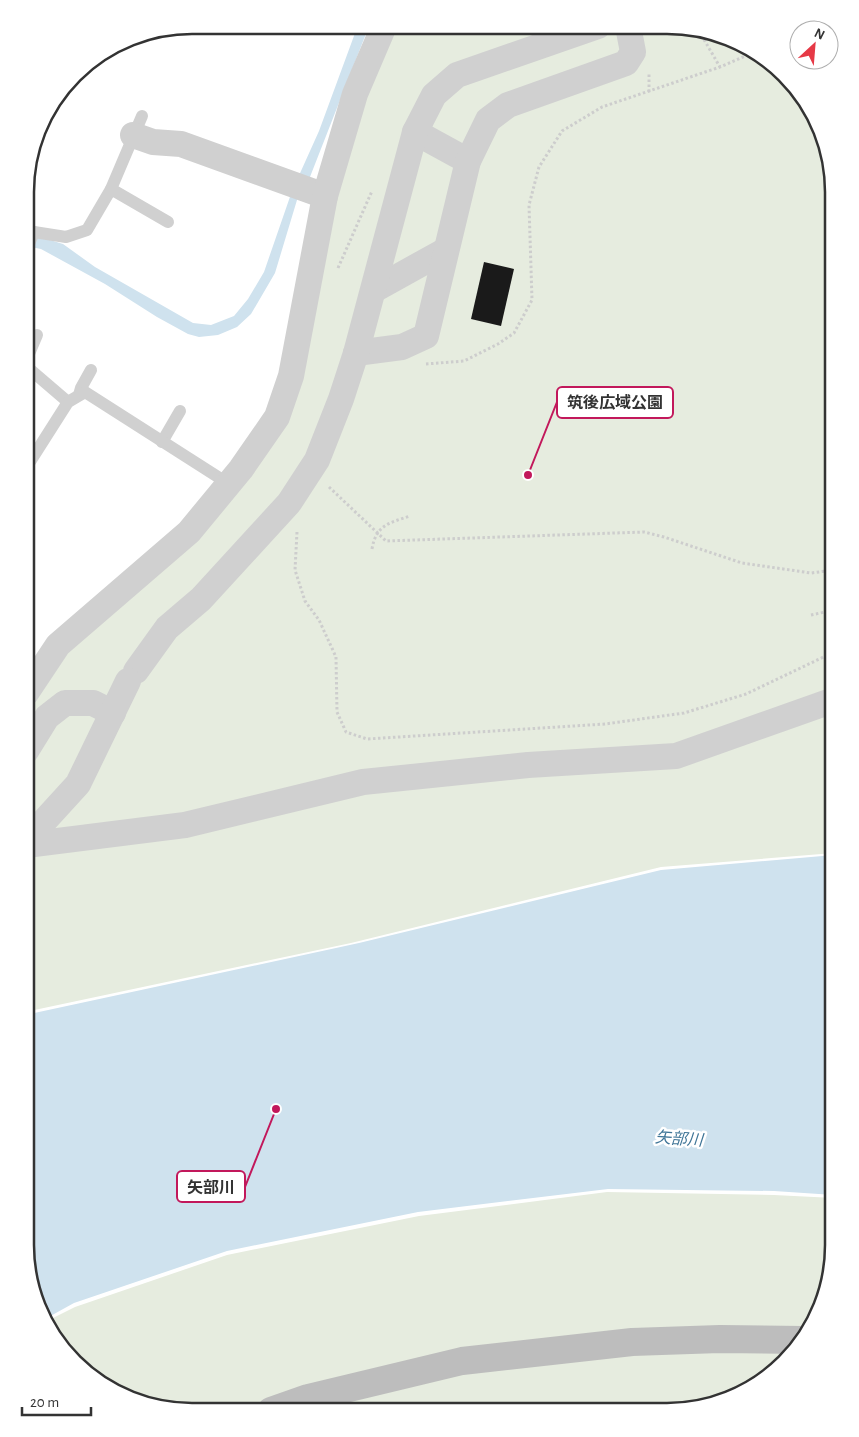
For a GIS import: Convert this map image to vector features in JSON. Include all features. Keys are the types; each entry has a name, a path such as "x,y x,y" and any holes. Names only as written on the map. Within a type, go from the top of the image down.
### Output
{"street":[{"path":"34,681 58,645 189,532 228,484 277,417 291,376 325,196 355,94 380,34"},
{"path":"34,832 78,784 132,676 167,628 201,600 289,503 317,460 341,399 356,353 415,132 434,96 457,75 575,34"},
{"path":"356,353 402,347 426,336 468,161 488,120 508,104 626,63 633,52 630,34"},
{"path":"138,126 153,142 181,144 325,196"},
{"path":"415,132 468,161"},
{"path":"374,290 446,250"},
{"path":"34,738 47,718 65,703 92,703 113,713"},
{"path":"34,845 185,826 363,782 528,765 676,756 825,703"},
{"path":"294,1403 462,1361 632,1342 720,1339 794,1340"}],"lane":[{"path":"34,231 66,237 87,230 111,188 138,126"},
{"path":"111,188 168,222"},
{"path":"34,341 37,334"},
{"path":"79,396 81,388 91,370"},
{"path":"34,373 68,402"},
{"path":"34,455 68,402 85,392 228,484"},
{"path":"162,442 180,412"}],"path":[{"path":"703,38 720,67"},
{"path":"416,365 464,361 498,344 514,333 532,300 529,205 538,167 562,131 602,107 720,67 747,55"},
{"path":"337,270 372,190"},
{"path":"324,483 386,542 644,532 742,563 811,573 825,571"},
{"path":"372,549 377,532 390,523 410,516"},
{"path":"297,527 295,570 305,601 319,620 336,658 337,712 346,732 367,738 605,724 684,713 746,694 825,656"},
{"path":"811,615 825,612"}],"shaded area":[{"path":"377,34 688,35 728,46 763,66 793,96 804,113 817,141 825,182 825,854 661,867 351,943 34,1010 34,670 183,529 262,421 274,396"},
{"path":"607,1192 825,1198 825,1255 817,1296 809,1315 793,1341 779,1357 763,1371 728,1391 698,1400 677,1403 171,1402 131,1391 96,1371 66,1341 52,1318 75,1307 227,1255 419,1216"}],"water":[{"path":"355,34 366,34 308,182 297,200 275,273 251,314 237,327 218,335 199,337 188,334 105,284 41,249 34,248 34,239 37,236 63,244 95,267 193,323 211,325 234,316 248,299 264,272 292,191 319,131"},
{"path":"825,856 825,1194 774,1191 608,1189 418,1212 227,1251 74,1303 51,1316 39,1286 34,1255 34,1013 359,943 661,870"}],"building":[{"path":"484,262 514,269 501,326 471,319"}],"place":[{"name":"筑後広域公園","path":"528,475"},
{"name":"矢部川","path":"276,1109"}]}
